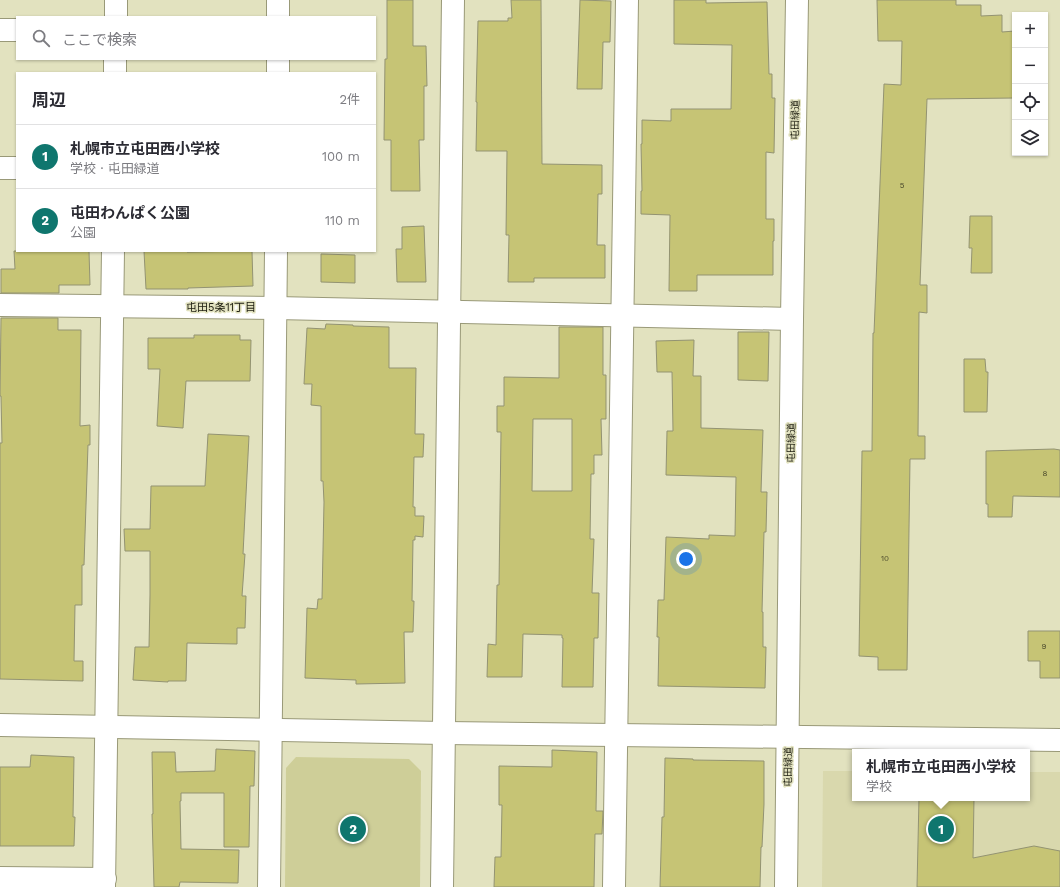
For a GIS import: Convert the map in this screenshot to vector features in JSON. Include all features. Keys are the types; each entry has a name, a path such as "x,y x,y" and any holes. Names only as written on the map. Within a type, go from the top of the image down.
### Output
{"street":[{"path":"116,0 116,16"},
{"path":"278,0 278,16"},
{"path":"442,887 453,0"},
{"path":"614,887 627,0"},
{"name":"屯田緑道","path":"786,887 797,0"},
{"path":"0,30 16,30"},
{"path":"115,60 115,72"},
{"path":"278,60 278,72"},
{"path":"0,168 16,168"},
{"path":"0,878 105,883 113,252"},
{"path":"269,887 276,252"},
{"path":"0,305 276,308 792,319"},
{"path":"0,725 1060,740"}],"shaded area":[{"path":"296,757 409,759 421,771 420,887 285,887 286,768"},
{"path":"823,771 852,771 852,801 1030,801 1030,772 1060,772 1060,887 822,887"}],"building":[{"path":"387,0 413,0 413,46 426,46 427,86 424,86 424,140 419,140 420,191 391,191 391,140 384,140 385,59 387,59"},
{"path":"511,0 541,0 542,164 602,165 602,194 598,194 597,245 605,245 605,278 534,278 534,282 508,282 509,235 506,235 507,151 476,151 476,102 478,21 508,21 508,18 512,18"},
{"path":"580,0 611,1 610,42 603,42 602,89 577,89"},
{"path":"674,0 706,0 706,3 767,2 769,74 772,74 772,98 775,98 774,153 766,152 766,219 774,219 773,275 697,275 697,291 669,291 670,215 641,214 642,120 671,121 671,109 731,109 732,45 674,44"},
{"path":"877,0 956,0 956,5 981,5 981,16 1002,15 1002,32 1012,31 1012,98 927,99 920,285 927,285 927,313 919,312 918,436 925,436 925,459 910,459 907,670 878,670 878,657 859,656 862,451 872,451 873,333 884,84 901,85 902,41 878,41"},
{"path":"970,216 992,216 992,273 971,273 972,248 969,248"},
{"path":"424,226 426,282 397,282 396,249 402,249 402,227"},
{"path":"14,251 89,252 90,285 59,285 59,293 1,293 1,269 15,269"},
{"path":"144,252 252,252 253,286 146,289"},
{"path":"321,254 355,255 355,283 321,282"},
{"path":"1,318 58,318 58,330 81,330 80,426 90,425 90,445 88,445 84,565 82,565 82,605 75,605 74,661 83,661 83,681 0,679 0,443 2,443 0,396"},
{"path":"326,324 389,327 389,368 416,368 415,434 424,434 423,457 414,457 413,507 415,507 415,516 424,516 423,537 415,536 415,540 413,540 413,632 404,632 405,683 356,684 356,680 305,678 307,608 317,609 318,599 322,599 324,502 323,481 321,481 321,406 311,405 312,384 304,384 307,328 325,329"},
{"path":"559,327 603,327 603,375 606,375 606,419 601,419 602,455 594,455 594,474 591,474 590,539 594,539 592,593 599,593 598,638 594,638 593,687 562,687 562,635 523,634 522,677 487,677 488,644 496,645 497,585 499,585 501,432 497,432 497,406 504,406 504,377 559,378","holes":["533,419 572,419 572,491 532,491"]},
{"path":"738,332 769,332 768,381 738,380"},
{"path":"194,335 240,335 240,340 251,340 250,381 186,381 183,428 157,426 160,369 148,369 148,338 194,338"},
{"path":"694,340 693,376 701,376 701,428 763,430 761,492 767,492 766,532 764,532 762,612 763,647 766,647 765,688 658,686 658,600 664,600 666,537 709,539 709,535 735,536 736,477 666,475 667,431 673,431 672,372 657,372 656,341"},
{"path":"964,359 985,359 986,372 988,372 987,412 964,412"},
{"path":"208,434 249,436 242,596 246,596 245,628 237,628 237,644 187,643 186,681 168,682 133,680 135,647 149,647 150,551 125,551 124,529 150,529 151,486 205,486"},
{"path":"1060,450 1060,497 1013,496 1012,517 988,517 988,504 986,504 986,451"},
{"path":"1028,631 1060,631 1060,678 1040,678 1040,661 1028,661"},
{"path":"216,749 255,751 254,786 250,786 249,847 224,847 224,793 181,793 181,849 239,850 238,883 180,882 179,887 154,887 152,752 175,752 176,772 215,771"},
{"path":"552,750 597,752 596,811 603,811 602,834 595,834 594,887 494,887 495,857 501,857 502,805 499,805 499,766 552,767"},
{"path":"31,755 74,757 74,846 0,846 0,767 30,767"},
{"path":"665,758 764,761 764,804 760,887 660,887 662,817 664,817"},
{"path":"919,801 974,801 973,858 1034,846 1060,851 1060,887 917,887"}],"place":[{"name":"屯田わんぱく公園","path":"353,829"},
{"name":"札幌市立屯田西小学校","path":"941,829"}],"district":[{"name":"屯田5条11丁目","path":"221,307"}]}
